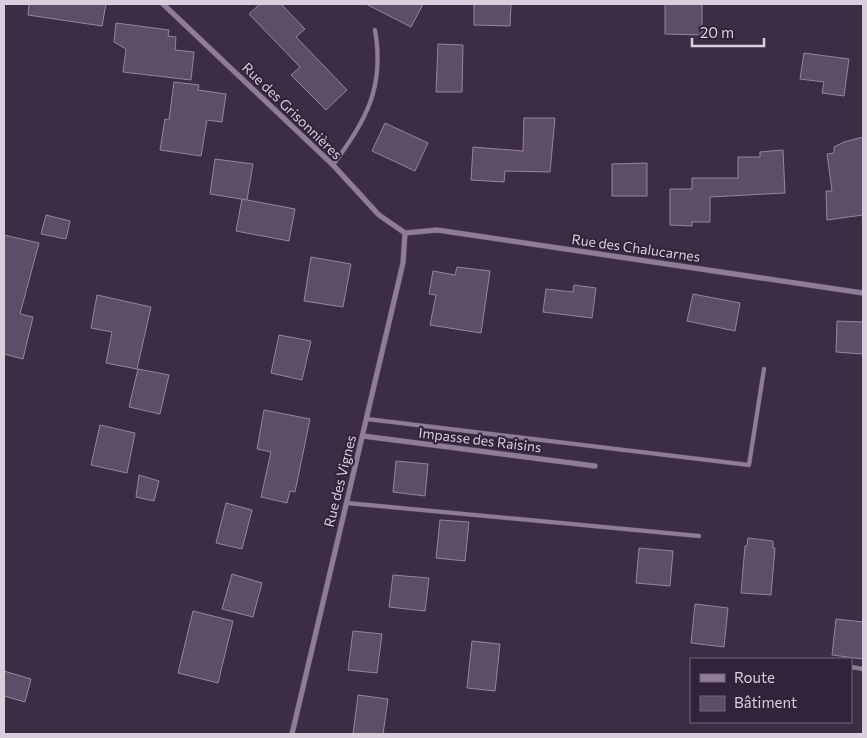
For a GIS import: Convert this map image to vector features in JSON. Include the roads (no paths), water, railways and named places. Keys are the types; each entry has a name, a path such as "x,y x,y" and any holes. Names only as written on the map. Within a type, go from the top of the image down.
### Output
{"street":[{"name":"Rue des Grisonnières","path":"163,4 333,165 379,215 405,233"},
{"name":"Rue des Chalucarnes","path":"405,233 437,230 863,293"},
{"name":"Rue des Vignes","path":"292,734 403,263 405,233"},
{"name":"Impasse des Raisins","path":"363,436 595,466"}],"lane":[{"path":"333,165 360,128 374,93 378,50 375,30"},
{"path":"367,420 749,465 764,369"},
{"path":"347,503 698,536"}]}
